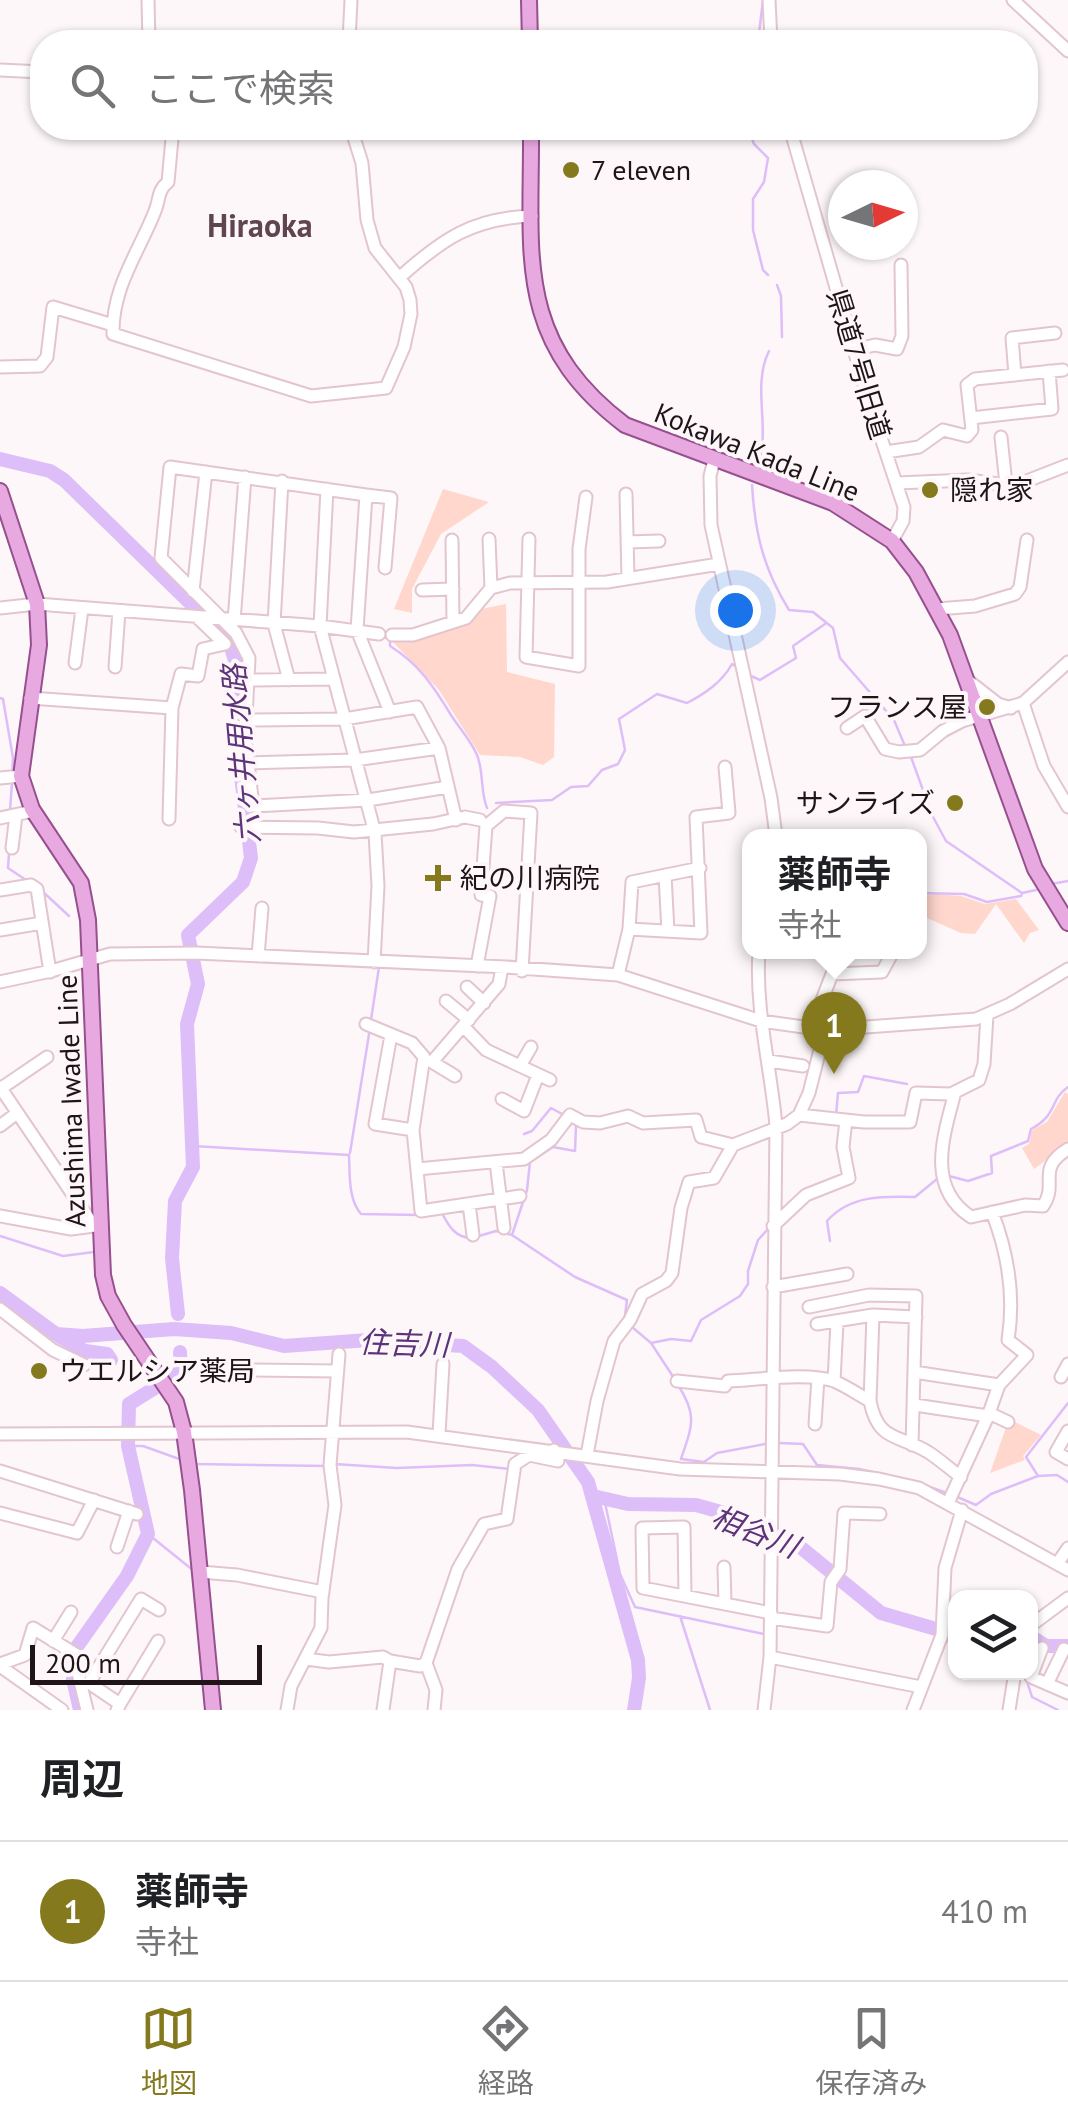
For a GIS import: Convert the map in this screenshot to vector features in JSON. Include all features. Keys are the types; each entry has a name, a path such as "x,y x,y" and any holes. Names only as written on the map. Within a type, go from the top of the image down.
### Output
{"main road":[{"path":"529,0 530,30"},
{"name":"Kokawa Kada Line","path":"531,140 539,311 559,359 577,383 625,425 832,503 892,541 916,572 936,609 966,679 1035,869 1068,923"},
{"name":"Azushima Iwade Line","path":"0,491 37,604 39,646 11,777 81,882 88,920 97,1227 103,1275 108,1296 124,1325 176,1402 184,1432 213,1710"}],"street":[{"path":"148,0 149,30"},
{"path":"350,30 351,0"},
{"path":"770,0 771,30"},
{"path":"1013,0 1068,51"},
{"path":"0,70 30,71"},
{"path":"172,140 168,182 160,188 156,210 124,272 113,334 312,396 386,388 404,347 412,314 406,287 374,248 366,220 362,163 354,140"},
{"name":"県道7号旧道","path":"793,140 853,350 904,507 892,541"},
{"path":"399,278 451,236 481,223 532,216"},
{"path":"853,350 875,345 897,349 902,336 901,265"},
{"path":"0,367 40,366 47,357 53,306 113,325"},
{"path":"1015,375 1012,338 1055,333"},
{"path":"886,452 919,446 943,430 967,436 972,430 968,385 975,379 1056,371 1052,409 971,418"},
{"path":"1001,437 1006,484"},
{"path":"714,460 709,500 719,564 775,829"},
{"path":"897,483 942,479 1014,486 1068,465"},
{"path":"385,568 390,498 170,466 161,558 228,620 245,648 248,658 244,738 254,806 368,800 448,787"},
{"path":"193,591 206,472"},
{"path":"228,620 245,476"},
{"path":"282,481 274,624 289,680"},
{"path":"327,489 320,626 374,829 378,886 374,962"},
{"path":"626,494 628,578"},
{"path":"366,496 357,630 390,712"},
{"path":"529,539 526,656 579,666 579,550 586,497"},
{"path":"452,540 453,622"},
{"path":"489,540 492,588"},
{"path":"936,609 975,606 1015,594 1020,587 1026,540"},
{"path":"628,542 660,541"},
{"path":"0,608 37,604 413,635 466,618 492,588 530,582 628,578 719,564"},
{"path":"422,590 453,589"},
{"path":"75,663 82,609"},
{"path":"115,667 120,612"},
{"path":"168,819 172,708 182,674 198,676 203,649 225,644 199,619"},
{"path":"847,728 864,716 885,749 920,750 962,721 1018,705 1068,662"},
{"path":"246,680 333,679"},
{"path":"966,679 998,704 1018,705"},
{"path":"30,698 172,708"},
{"path":"1018,705 1044,766 1068,807"},
{"path":"246,720 344,720 417,707 439,748 456,820"},
{"path":"248,763 356,760 439,748"},
{"path":"629,930 701,933 696,817 729,813 724,767"},
{"path":"6,841 9,816 34,810"},
{"path":"476,966 490,896 481,894 486,826 504,811 531,813 522,971"},
{"path":"247,826 354,832 480,820"},
{"path":"618,975 629,930 632,882 700,868"},
{"path":"665,875 668,931"},
{"path":"0,890 30,885 37,889 50,972"},
{"path":"258,956 262,908"},
{"path":"0,930 42,922"},
{"path":"0,982 110,954 502,967 618,975 761,1021 826,1030 976,1019 1068,970"},
{"path":"758,959 761,1021 776,1126 771,1616 764,1710"},
{"path":"800,1116 826,1030 822,1000 832,974 882,972 889,959"},
{"path":"454,1076 432,1062 499,984 502,967"},
{"path":"467,988 484,1003"},
{"path":"446,1001 486,1050 544,1078 524,1110 502,1099"},
{"path":"587,1454 610,1351 642,1294 666,1281 672,1273 681,1208 689,1182 714,1178 733,1145 800,1116 910,1122 916,1094 955,1092 979,1080 984,1064 987,1015"},
{"path":"366,1024 412,1044 424,1057 412,1130 421,1211 520,1196"},
{"path":"392,1035 375,1124 412,1130"},
{"path":"520,1066 531,1046"},
{"path":"47,1057 0,1088 97,1227"},
{"path":"768,1061 803,1066"},
{"path":"955,1092 940,1170 964,1212 976,1217 1025,1205 1043,1206 1048,1200 1048,1166 1068,1149"},
{"path":"0,1126 17,1114"},
{"path":"416,1169 524,1159 551,1140 570,1115 583,1122 600,1123 628,1116 643,1123 696,1120 702,1138 733,1145"},
{"path":"773,1226 806,1195 850,1178 843,1147 846,1120"},
{"path":"496,1162 504,1228"},
{"path":"469,1204 472,1236"},
{"path":"948,1503 999,1385 1027,1354 1008,1340 1012,1301 1005,1244 992,1212"},
{"path":"0,1216 71,1229 97,1227"},
{"path":"773,1287 847,1274"},
{"path":"809,1307 869,1295 916,1296 912,1445"},
{"path":"0,1310 53,1350 84,1366"},
{"path":"816,1324 873,1315 916,1317"},
{"path":"873,1315 870,1401 874,1418 884,1433 925,1450 961,1478"},
{"path":"834,1381 837,1322"},
{"path":"286,1710 291,1686 322,1628 322,1592 335,1505 330,1465 339,1354"},
{"path":"439,1434 444,1364"},
{"path":"1061,1376 1068,1364"},
{"path":"253,1370 337,1371"},
{"path":"914,1372 999,1385"},
{"path":"814,1424 818,1378"},
{"path":"678,1382 724,1386 728,1382 818,1378 834,1381 870,1401"},
{"path":"914,1405 989,1414 1008,1422"},
{"path":"1068,1431 1056,1452 1068,1459"},
{"path":"0,1434 439,1434 680,1468 879,1478 920,1488 1063,1567 1068,1548"},
{"path":"434,1710 436,1690 426,1663 452,1583 484,1524 507,1519 515,1464 529,1455 558,1461 556,1450"},
{"path":"0,1472 133,1512 117,1547"},
{"path":"0,1513 78,1533 94,1500"},
{"path":"913,1710 947,1627 945,1568 962,1510"},
{"path":"685,1596 684,1527 642,1528 643,1588 828,1626 831,1582 840,1569 844,1514 880,1514"},
{"path":"724,1567 725,1604"},
{"path":"200,1572 322,1592"},
{"path":"158,1642 118,1707 89,1683 140,1598 159,1610"},
{"path":"1038,1620 1068,1598"},
{"path":"54,1640 71,1612"},
{"path":"0,1665 24,1655 33,1628 80,1657 78,1673 87,1710"},
{"path":"1042,1648 1031,1676 1068,1693"},
{"path":"1047,1684 1064,1648"},
{"path":"306,1659 329,1662 383,1657 420,1666 426,1663"},
{"path":"770,1657 921,1686"},
{"path":"383,1710 390,1660"},
{"path":"0,1665 62,1710"},
{"path":"1010,1710 1015,1680"}],"shaded area":[{"path":"443,489 489,502 441,534 412,589 412,613 394,609"},
{"path":"506,604 507,672 555,684 554,757 543,765 520,757 480,755 439,690 392,641 417,641 471,623 481,609"},
{"path":"927,895 961,896 985,904 1016,899 1039,930 1030,933 1024,943 996,904 975,934 961,933 927,918"},
{"path":"1065,1092 1068,1144 1034,1169 1022,1148 1029,1144 1032,1130 1047,1122"},
{"path":"1009,1419 1041,1435 1023,1456 1025,1460 990,1473"}],"waterway":[{"path":"759,30 763,0"},
{"path":"752,140 768,158 764,182 753,199 753,230 763,270 768,275"},
{"path":"777,285 782,337"},
{"path":"757,466 763,438 762,379 769,351"},
{"name":"六ヶ井用水路","path":"0,459 50,471 64,480 229,641 239,674 236,735 251,858 243,882 188,935 198,984 187,1024 193,1167 175,1201 172,1258 178,1314"},
{"path":"752,485 762,550 789,610 813,612 833,628 840,658 894,720 905,746"},
{"path":"749,675 760,680 796,658 793,646 825,624"},
{"path":"237,626 268,628"},
{"path":"284,629 318,632"},
{"path":"381,637 390,637 390,646 425,677 472,745 479,761 487,808"},
{"path":"496,803 552,800 571,787 588,786 602,770 618,764 625,750 619,719 657,694 687,703 713,686 732,664 738,668"},
{"path":"0,698 13,758 12,775"},
{"path":"911,757 946,841 1022,893 1036,890"},
{"path":"10,810 12,783"},
{"path":"9,853 8,868 26,880"},
{"path":"1051,884 1068,881"},
{"path":"41,890 69,916"},
{"path":"927,893 964,894 987,902 1022,893"},
{"path":"371,1020 379,967"},
{"path":"350,1153 370,1028"},
{"path":"836,1115 838,1093 858,1092 864,1076 907,1084"},
{"path":"949,1176 968,1181 992,1173 991,1156 1028,1141 1031,1129 1046,1118 1068,1087"},
{"path":"524,1134 532,1131 551,1108 564,1115"},
{"path":"512,1235 527,1190 530,1162 553,1147 575,1151 576,1126"},
{"path":"193,1146 349,1155 352,1194 361,1214 420,1215"},
{"path":"830,1241 827,1221 846,1206 879,1197 915,1197 937,1179"},
{"path":"442,1213 454,1231 472,1238"},
{"path":"651,1343 691,1341 701,1320 740,1296 748,1284 758,1240 768,1229"},
{"path":"479,1236 496,1231 512,1235 575,1277 627,1300 625,1316"},
{"path":"0,1236 63,1256 94,1252"},
{"name":"住吉川","path":"0,1293 56,1334 83,1336 174,1329 231,1333 284,1346 369,1340 463,1346 538,1410 588,1482 638,1660 634,1710"},
{"path":"632,1327 651,1343 674,1378"},
{"name":"六ヶ井用水路","path":"60,1337 85,1351 107,1354 111,1360"},
{"name":"六ヶ井用水路","path":"170,1379 181,1371 180,1352"},
{"path":"678,1385 691,1413 681,1459 704,1462 717,1453 765,1444"},
{"name":"六ヶ井用水路","path":"80,1710 73,1679 76,1648 127,1576 148,1534 128,1446 129,1404 158,1386"},
{"path":"955,1496 976,1505 991,1494 1038,1476 1026,1457 1068,1403"},
{"path":"779,1443 803,1444 817,1465 915,1481"},
{"path":"128,1446 143,1446 182,1460"},
{"path":"195,1464 327,1466"},
{"path":"334,1464 511,1469"},
{"path":"1038,1476 1057,1475 1068,1482"},
{"path":"927,1486 947,1493"},
{"name":"相谷川","path":"593,1496 628,1504 696,1505 721,1512 799,1546 881,1613 948,1630"},
{"path":"604,1498 620,1574 635,1607 764,1634"},
{"path":"148,1534 194,1571"},
{"path":"680,1616 710,1710"},
{"path":"1038,1641 1046,1646 1068,1646"},
{"path":"1027,1680 1032,1697 1058,1710"}],"place":[{"name":"7 eleven","path":"571,170"},
{"name":"隠れ家","path":"930,490"},
{"name":"フランス屋","path":"987,707"},
{"name":"サンライズ","path":"955,803"},
{"name":"紀の川病院","path":"438,878"},
{"name":"薬師寺","path":"834,1074"},
{"name":"ウエルシア薬局","path":"39,1371"}],"district":[{"name":"Hiraoka","path":"260,226"}]}
